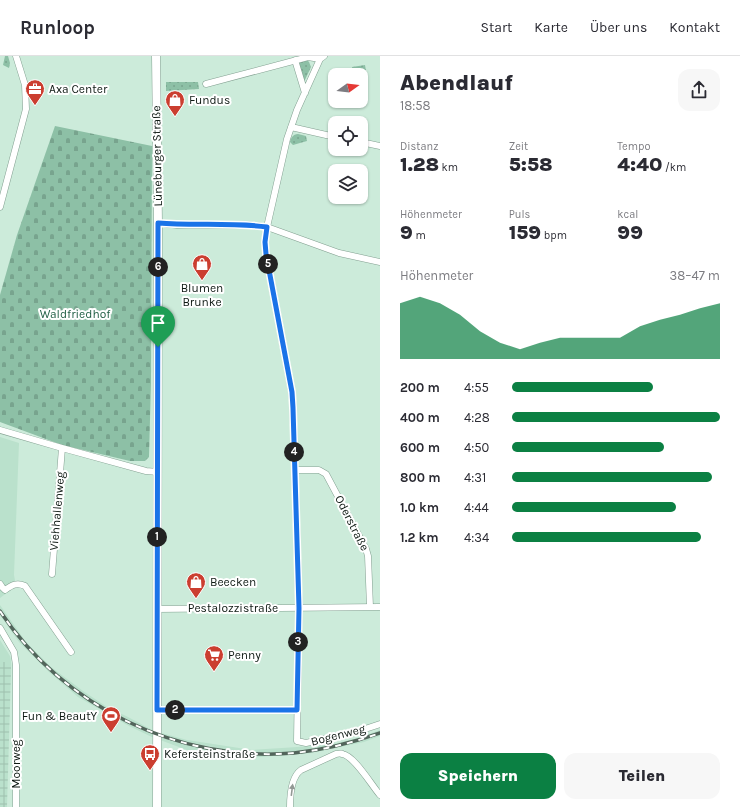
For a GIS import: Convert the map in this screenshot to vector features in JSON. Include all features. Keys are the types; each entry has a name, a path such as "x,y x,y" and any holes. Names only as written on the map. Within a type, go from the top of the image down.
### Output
{"main road":[{"name":"Lüneburger Straße","path":"156,56 158,223 157,807"}],"street":[{"path":"0,208 24,119 26,102 25,85 16,56"},
{"path":"157,710 297,710 299,608 292,392 265,242 267,227 291,127 297,110 322,58 308,57 206,84"},
{"path":"295,60 305,93"},
{"path":"291,127 328,135"},
{"path":"368,143 380,146"},
{"path":"158,223 185,225 249,225 267,227 339,253 380,262"},
{"path":"0,430 146,471 158,472"},
{"name":"Viehhallenweg","path":"52,574 62,448"},
{"name":"Oderstraße","path":"295,470 320,470 326,474 366,549 368,556 370,607"},
{"path":"0,584 5,590 15,584 26,586 71,652"},
{"name":"Pestalozzistraße","path":"157,609 380,607"},
{"name":"Moorweg","path":"0,628 14,652 16,665 16,807"},
{"name":"Bogenweg","path":"297,710 297,741 306,743 331,738 380,724"},
{"path":"290,807 292,783 296,773 329,758 342,754 348,756 355,763 380,796"}],"shaded area":[{"path":"0,437 19,443 14,575 16,586 0,598"},
{"path":"0,605 26,642 51,667 107,707 154,731 187,740 252,750 329,745 358,738 380,730 380,736 364,742 311,753 248,758 214,755 187,750 152,737 129,726 78,697 49,672 19,642 0,615"},
{"path":"0,640 10,656 11,662 0,662"},
{"path":"0,662 11,662 7,807 0,807"}],"green space":[{"path":"5,56 8,56 10,63 9,68 3,65"},
{"path":"307,60 311,67 304,82 298,61"},
{"path":"365,65 366,68 352,68"},
{"path":"166,82 198,82 199,89 166,91"},
{"name":"Waldfriedhof","path":"55,126 152,146 151,382 149,457 145,461 130,461 62,445 0,422 0,295 17,235"},
{"path":"298,134 306,136 307,141 293,145 290,142 291,139 294,135"}],"railway":[{"path":"0,611 26,645 56,675 91,701 128,722 167,738 209,749 251,754 294,753 338,746 380,733"}],"place":[{"name":"Axa Center","path":"35,106"},
{"name":"Fundus","path":"175,117"},
{"name":"Blumen Brunke","path":"202,281"},
{"name":"Beecken","path":"196,599"},
{"name":"Penny","path":"214,672"},
{"name":"Fun & BeautY","path":"111,733"},
{"name":"Kefersteinstraße","path":"150,771"}],"route":[{"path":"158,223 177,225 249,225 267,227 265,242 266,254 292,392 293,408 299,608 297,710 157,710 158,347 158,223"}]}
